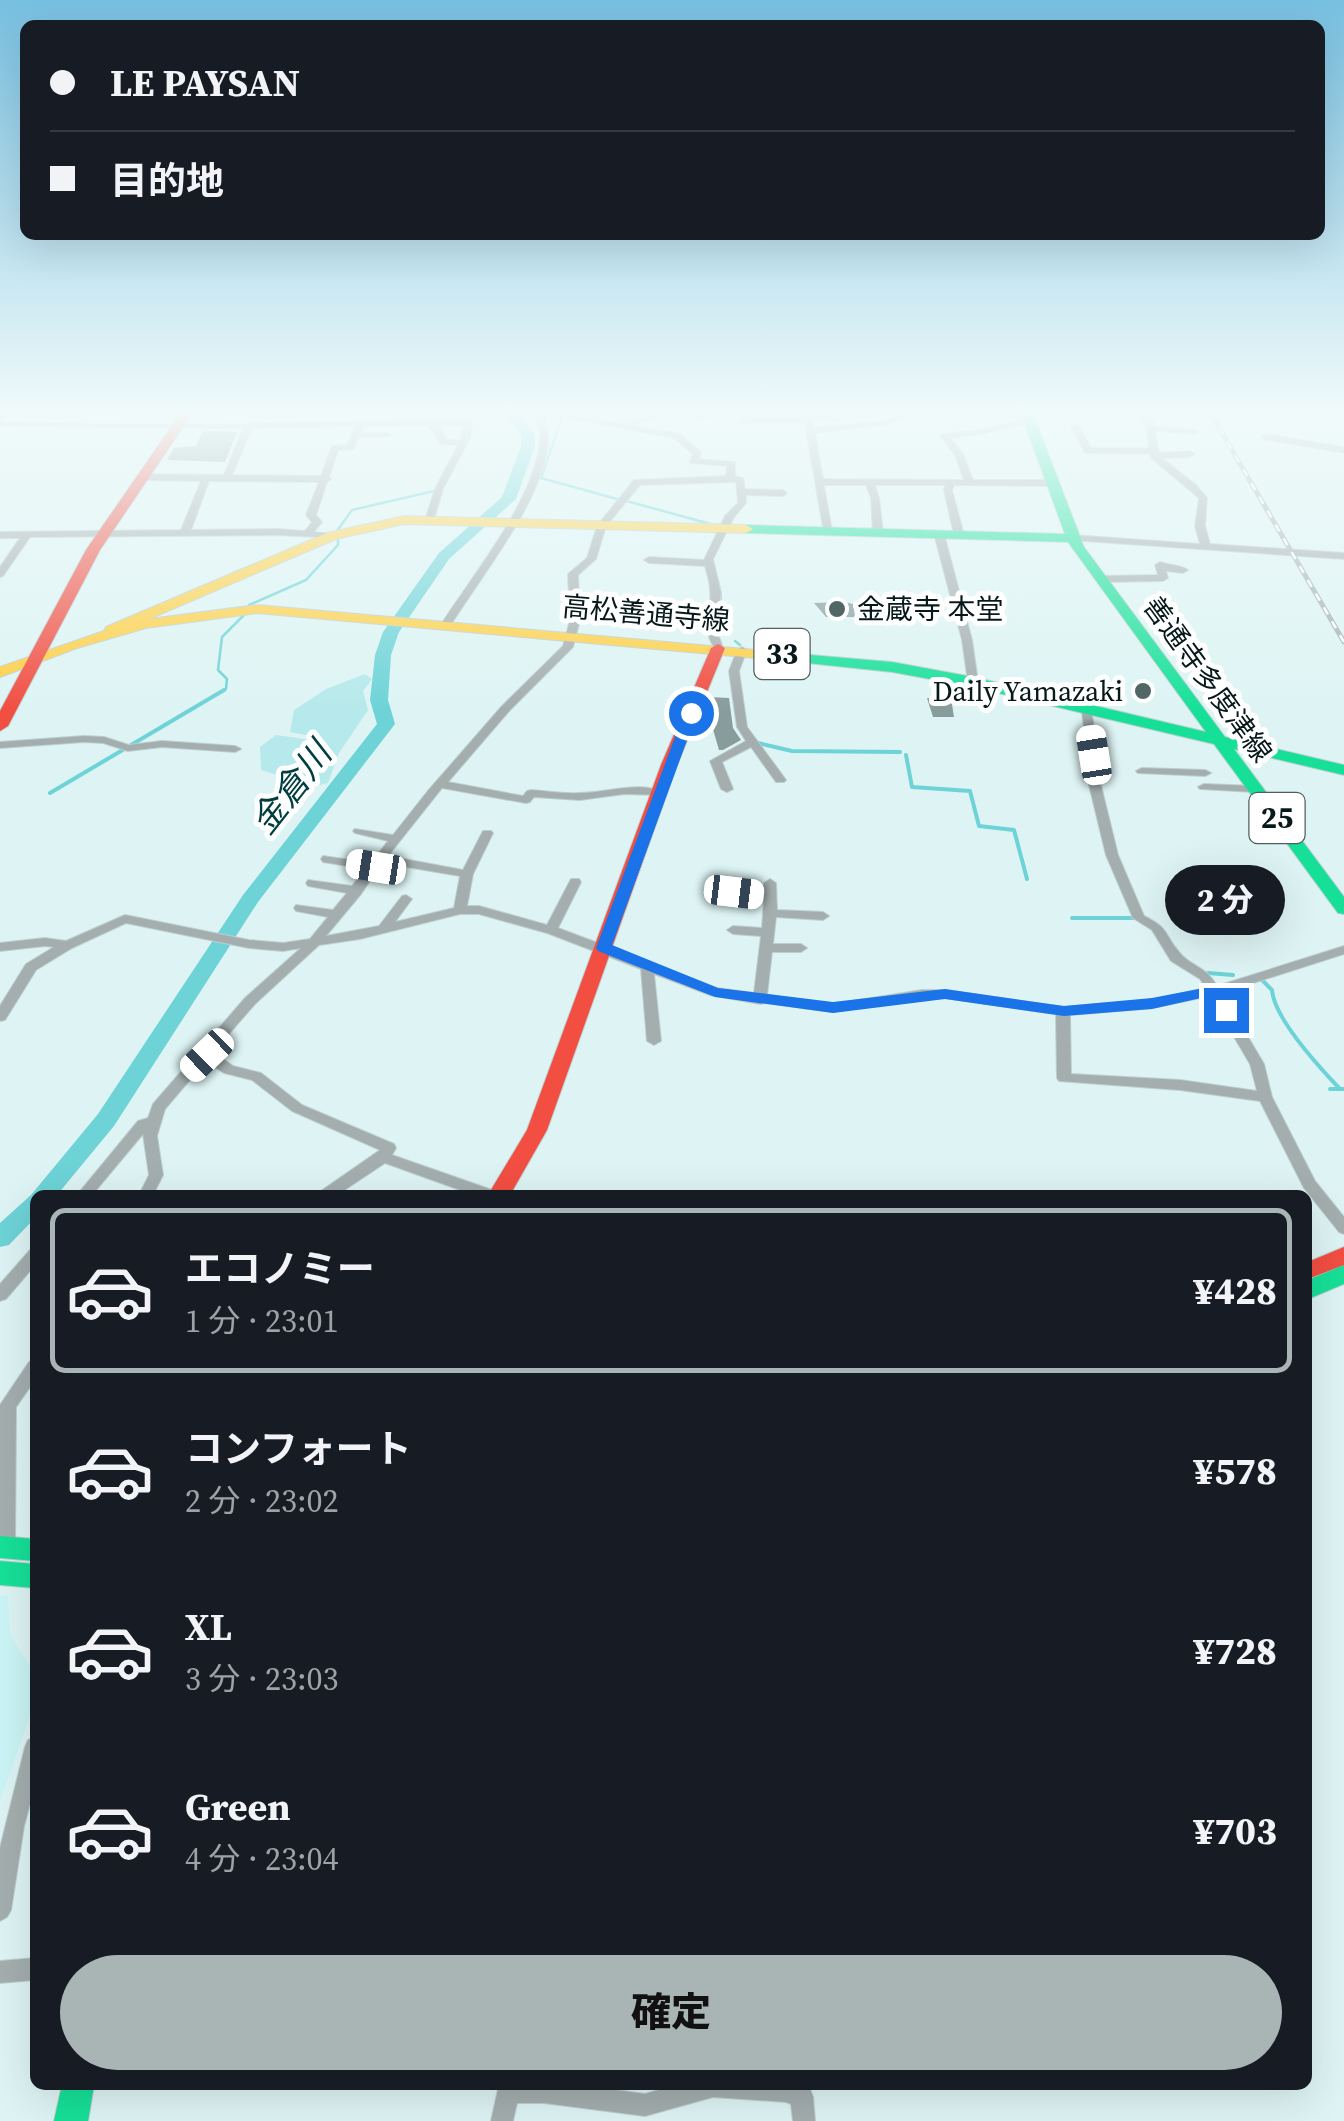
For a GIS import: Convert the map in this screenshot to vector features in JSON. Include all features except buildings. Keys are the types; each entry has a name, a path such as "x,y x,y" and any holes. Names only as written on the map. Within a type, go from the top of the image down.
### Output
{"main road":[{"path":"0,726 9,679 112,513"},
{"path":"9,679 47,634 96,536 113,513"},
{"name":"善通寺多度津線","path":"1062,513 1072,538 1207,730 1344,908"},
{"path":"158,614 332,536 382,524 430,520 1072,538"},
{"name":"高松善通寺線","path":"9,679 72,643 158,614 276,608 866,662 973,682 1114,716 1207,730 1344,770"},
{"path":"47,634 54,641 72,643"},
{"path":"502,1190 537,1130 659,792 718,648"},
{"path":"1235,762 1237,755 1246,750 1318,765"},
{"path":"1312,1252 1344,1238"},
{"path":"1312,1269 1344,1255"},
{"path":"1312,1288 1344,1274"},
{"path":"1312,1307 1344,1293"},
{"path":"3,1547 30,1550"},
{"path":"0,1573 30,1576"},
{"path":"71,2121 77,2090"}],"street":[{"path":"185,533 193,513"},
{"path":"308,534 318,522 312,513"},
{"path":"430,520 432,513"},
{"path":"446,622 516,513"},
{"path":"148,1190 156,1175 150,1136 158,1107 250,1001 314,944 440,784 568,647 573,634 573,574 590,559 602,526 615,513"},
{"path":"718,648 711,628 716,592 708,563 735,513"},
{"path":"824,513 827,532"},
{"path":"873,513 878,533"},
{"path":"949,513 973,682"},
{"path":"1204,513 1200,526 1206,547"},
{"path":"0,535 332,536"},
{"path":"0,574 26,536"},
{"path":"1072,538 1344,556"},
{"path":"649,560 670,557 708,563"},
{"path":"1100,579 1164,578 1160,566 1183,570"},
{"path":"742,650 734,670 740,697 739,718 750,743 764,755 780,780"},
{"path":"1087,713 1094,755 1089,760 1098,807 1112,855 1139,918 1157,928 1176,958 1205,976 1257,1064 1266,1097 1309,1184 1344,1228"},
{"path":"0,746 84,739 125,747 162,744 235,749"},
{"path":"726,789 716,761 750,743"},
{"path":"1142,771 1165,766 1254,789"},
{"path":"440,784 526,800 531,793 580,797 624,791 659,792"},
{"path":"359,831 396,838"},
{"path":"460,910 467,874 487,833"},
{"path":"327,859 467,874"},
{"path":"551,930 574,882"},
{"path":"312,883 358,891"},
{"path":"734,892 771,890 760,1000"},
{"path":"384,928 406,900"},
{"path":"300,908 338,915"},
{"path":"0,1016 31,967 117,920 249,944 314,944 460,910 500,914 603,948 715,992 833,1008 945,994 1064,1011 1152,1004 1214,990 1344,950"},
{"path":"771,914 823,916"},
{"path":"733,930 768,932"},
{"path":"0,946 34,942 67,945"},
{"path":"766,948 801,948"},
{"path":"647,966 654,1040"},
{"path":"1064,1011 1064,1078 1180,1085 1266,1097"},
{"path":"207,1055 229,1070 256,1076 297,1108 389,1148 333,1190"},
{"path":"88,1190 142,1125 152,1122"},
{"path":"383,1156 476,1190"},
{"path":"0,1295 30,1260"},
{"path":"3,1547 8,1406 30,1374"},
{"path":"0,1910 14,1826 30,1767"},
{"path":"0,1972 30,1969"},
{"path":"502,2121 510,2090"},
{"path":"521,2090 645,2105 699,2090"},
{"path":"771,2090 802,2097 804,2121"}],"shaded area":[{"path":"365,674 372,679 363,691 368,710 339,753 328,783 306,788 287,785 290,779 261,770 260,747 276,735 319,741 321,738 290,732 294,710 326,689"},
{"path":"0,1595 8,1596 10,1635 30,1666 30,1715 0,1801"}],"waterway":[{"path":"337,531 350,513"},
{"name":"金倉川","path":"47,1190 106,1120 250,899 386,724 379,700 383,655 391,632 444,556 493,513"},
{"path":"670,513 714,525"},
{"path":"249,605 306,580 338,545 338,536"},
{"path":"718,581 721,599"},
{"path":"220,693 226,689 227,679 218,670 222,637 246,613"},
{"path":"735,641 740,645"},
{"path":"50,793 224,690"},
{"path":"758,743 792,751 900,752"},
{"path":"906,755 912,787 970,791 979,826 1014,830 1027,879"},
{"path":"1072,918 1134,918"},
{"path":"1208,973 1233,975"},
{"path":"1262,980 1272,990 1289,1028 1340,1089"},
{"path":"1330,1089 1340,1089"},
{"name":"金倉川","path":"0,1238 30,1208"}],"railway":[{"path":"1269,513 1344,642"}],"traffic: fast":[{"path":"1064,513 1077,547 1344,909"},
{"path":"746,529 1072,538"},
{"path":"788,657 892,667 973,682 1344,770"},
{"path":"1312,1288 1344,1274"},
{"path":"0,1547 30,1550"},
{"path":"0,1573 30,1576"},
{"path":"71,2121 77,2090"}],"traffic: slow":[{"path":"111,630 332,536 404,520 746,529"},
{"path":"0,672 72,645 145,624 257,609 788,657"}],"traffic: jam":[{"path":"0,726 93,550 118,513"},
{"path":"502,1190 537,1130 669,765 718,648"},
{"path":"1312,1269 1344,1255"}],"place":[{"name":"金蔵寺 本堂","path":"837,609"},
{"name":"Daily Yamazaki","path":"1143,691"}],"route":[{"path":"691,713 603,948 715,992 833,1008 888,998 945,994 1064,1011 1152,1004 1214,990 1226,1010"}]}
